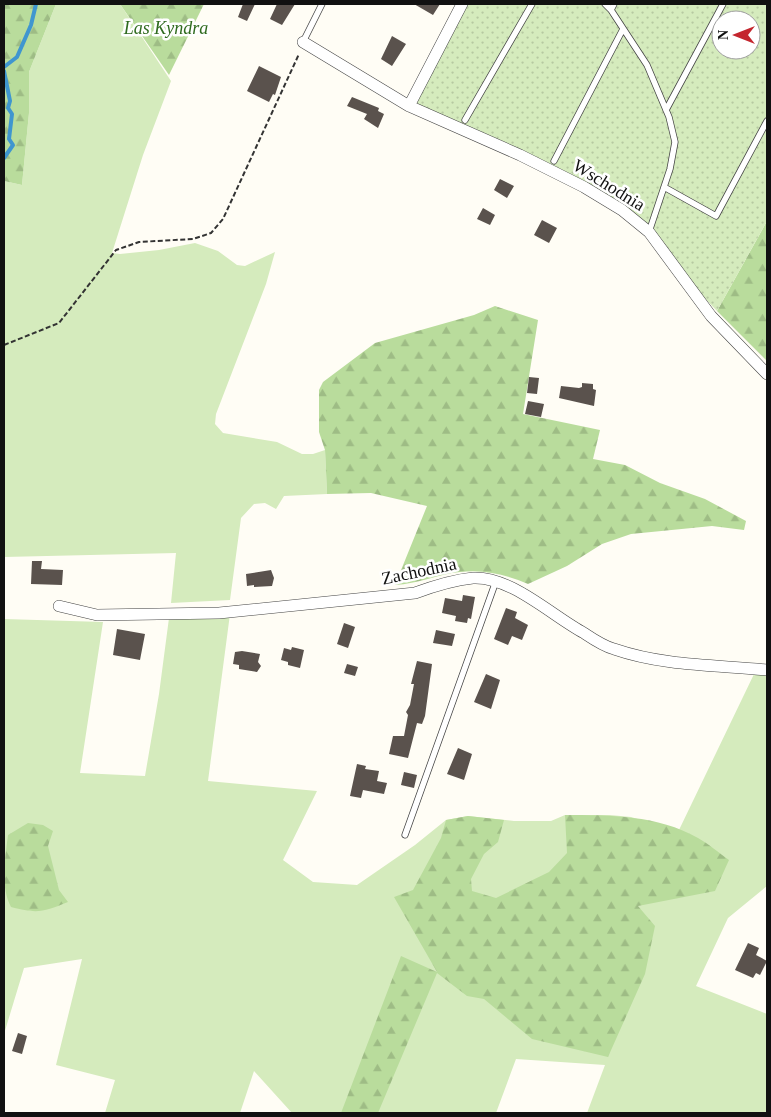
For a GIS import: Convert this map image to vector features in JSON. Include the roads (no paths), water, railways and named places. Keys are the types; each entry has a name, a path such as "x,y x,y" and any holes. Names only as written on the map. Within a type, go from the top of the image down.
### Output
{"street":[{"path":"409,106 462,4"},
{"name":"Wschodnia","path":"303,42 409,106 520,155 584,187 622,210 649,232 711,316 767,374"},
{"name":"Zachodnia","path":"59,606 97,615 219,612 415,593 442,583 475,578 496,581 513,588 571,626 612,649 653,660 767,670"}],"lane":[{"path":"303,42 322,4"},
{"path":"465,120 532,4"},
{"path":"605,4 647,65 666,110 675,142 664,187 649,232"},
{"path":"610,10 614,4"},
{"path":"666,110 723,4"},
{"path":"554,161 623,29"},
{"path":"664,187 716,216 767,121"},
{"path":"406,835 496,581"}],"waterway":[{"path":"4,67 17,57 31,25 36,4"},
{"path":"4,71 10,101 8,108 12,114 9,139 13,145 4,158"}],"park label":[{"name":"Las Kyndra","path":"166,28"}]}
